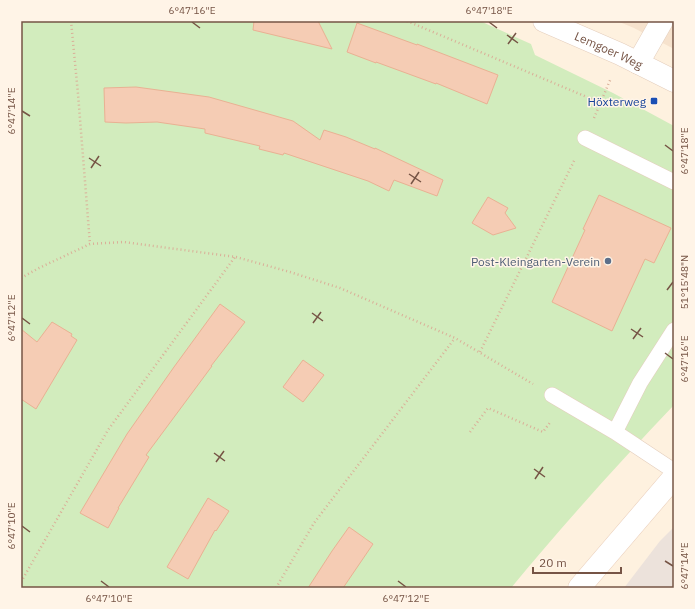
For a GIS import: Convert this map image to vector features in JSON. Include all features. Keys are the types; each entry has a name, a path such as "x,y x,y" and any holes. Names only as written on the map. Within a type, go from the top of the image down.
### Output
{"street":[{"name":"Lemgoer Weg","path":"544,21 620,54 674,81"},
{"path":"638,63 662,21"},
{"path":"579,588 674,477"}],"lane":[{"path":"585,138 674,182"},
{"path":"615,432 640,384 674,330"},
{"path":"558,399 615,432 674,471"}],"path":[{"path":"71,21 90,244"},
{"path":"407,21 601,103"},
{"path":"480,352 585,138 606,91"},
{"path":"21,278 90,244 124,242 236,257 340,288 455,338 558,399 543,432 488,408 470,432"},
{"path":"21,582 108,430 236,257"},
{"path":"276,588 314,523 455,338"}],"shaded area":[{"path":"617,21 674,21 674,49 634,28"},
{"path":"674,527 674,588 624,588 660,541"}],"green space":[{"path":"21,21 480,21 531,44 535,55 613,93 674,126 674,405 591,495 511,588 21,588"}],"building":[{"path":"254,21 318,21 332,49 253,30"},
{"path":"357,23 498,75 487,104 436,83 347,52"},
{"path":"136,87 209,97 293,121 320,140 324,130 375,148 443,180 437,196 394,180 389,191 368,181 284,153 283,155 259,149 260,146 205,133 205,129 157,122 105,122 104,88"},
{"name":"Post-Kleingarten-Verein","path":"599,195 671,228 654,263 645,259 612,331 552,302 585,230 583,229"},
{"path":"488,197 508,208 505,213 516,228 493,235 472,223"},
{"path":"220,304 245,322 146,455 149,457 118,508 108,528 80,513 127,434"},
{"path":"52,322 72,334 71,336 77,340 36,409 21,399 21,329 37,342"},
{"path":"303,360 324,375 303,402 283,387"},
{"path":"208,498 229,511 216,531 215,530 188,579 167,567"},
{"path":"349,527 373,544 343,588 308,588 332,551"}],"place":[{"name":"Höxterweg","path":"654,101"},
{"name":"Post-Kleingarten-Verein","path":"608,261"}]}
